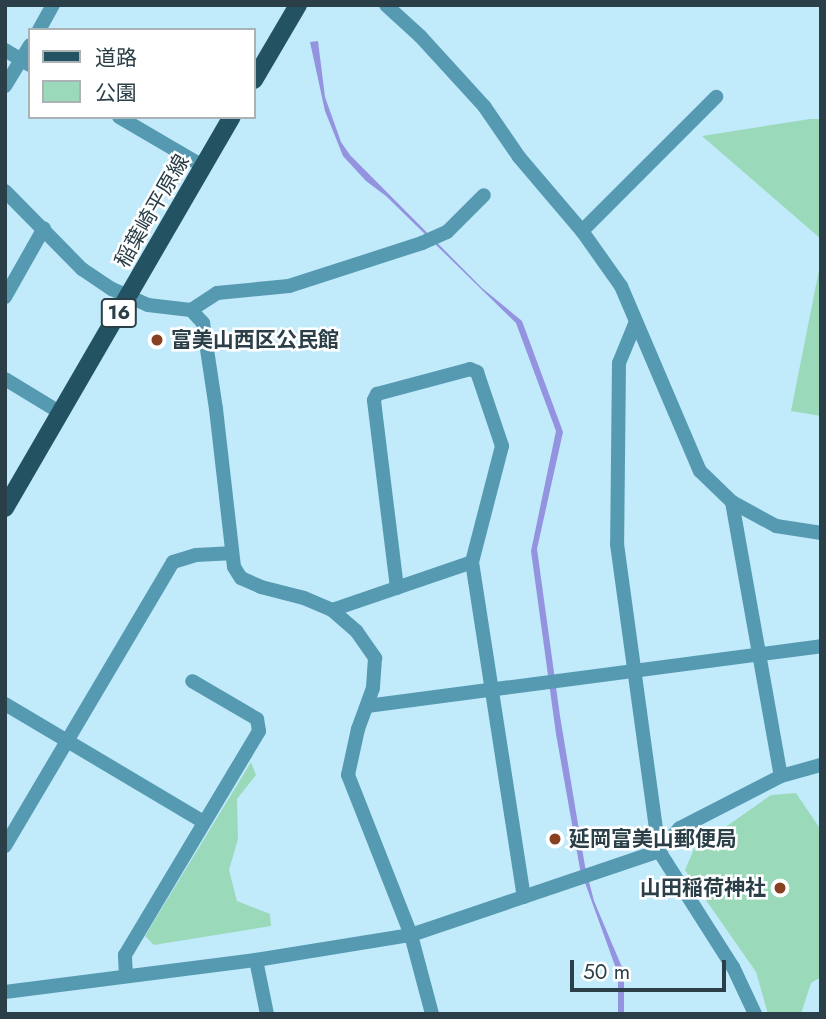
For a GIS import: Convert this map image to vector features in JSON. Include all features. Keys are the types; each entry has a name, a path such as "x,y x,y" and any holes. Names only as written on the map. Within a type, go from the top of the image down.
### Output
{"main road":[{"path":"256,77 298,5"},
{"name":"稲葉崎平原線","path":"5,508 231,119"}],"street":[{"path":"40,28 53,5"},
{"path":"386,5 420,36 484,106 519,157 582,232 621,286 700,471 732,502 776,526 821,533"},
{"path":"5,50 25,62 5,86"},
{"path":"582,232 716,97"},
{"path":"122,119 203,166"},
{"path":"5,191 82,269 112,289 148,305 191,310 203,323 230,553 241,578 332,610 363,639 375,658 373,688 348,775 411,935 432,1014"},
{"path":"191,310 202,299 217,293 289,286 422,243 447,232 484,195"},
{"path":"5,297 44,228"},
{"path":"635,324 619,363 615,493 617,544 659,851 733,967 755,1014"},
{"path":"397,588 374,400 377,394 470,369 477,372 502,446 472,562 524,897"},
{"path":"5,379 61,413"},
{"path":"732,502 781,776"},
{"path":"5,846 173,562 196,555 230,553"},
{"path":"332,610 472,562"},
{"path":"367,706 821,646"},
{"path":"126,976 125,955 259,731 257,719 192,681"},
{"path":"5,704 204,822"},
{"path":"5,992 256,960 411,935 659,851 680,828 781,776 821,765"},
{"path":"256,960 267,1014"}],"green space":[{"path":"821,119 821,239 702,136"},
{"path":"821,260 821,416 791,411"},
{"path":"251,762 256,775 237,799 238,839 229,870 237,901 270,914 271,926 154,945 145,936"},
{"path":"796,793 821,830 821,977 811,983 801,1014 768,1014 756,972 685,870 694,849 771,795"}],"water":[{"path":"318,41 325,97 341,142 350,155 482,288 522,321 563,432 537,549 560,716 585,866 594,901 624,972 624,1014 618,1014 618,974 580,869 556,734 531,551 556,431 516,323 343,156 325,111 310,42"}],"place":[{"name":"富美山西区公民館","path":"157,340"},
{"name":"延岡富美山郵便局","path":"555,839"},
{"name":"山田稲荷神社","path":"780,888"}]}
